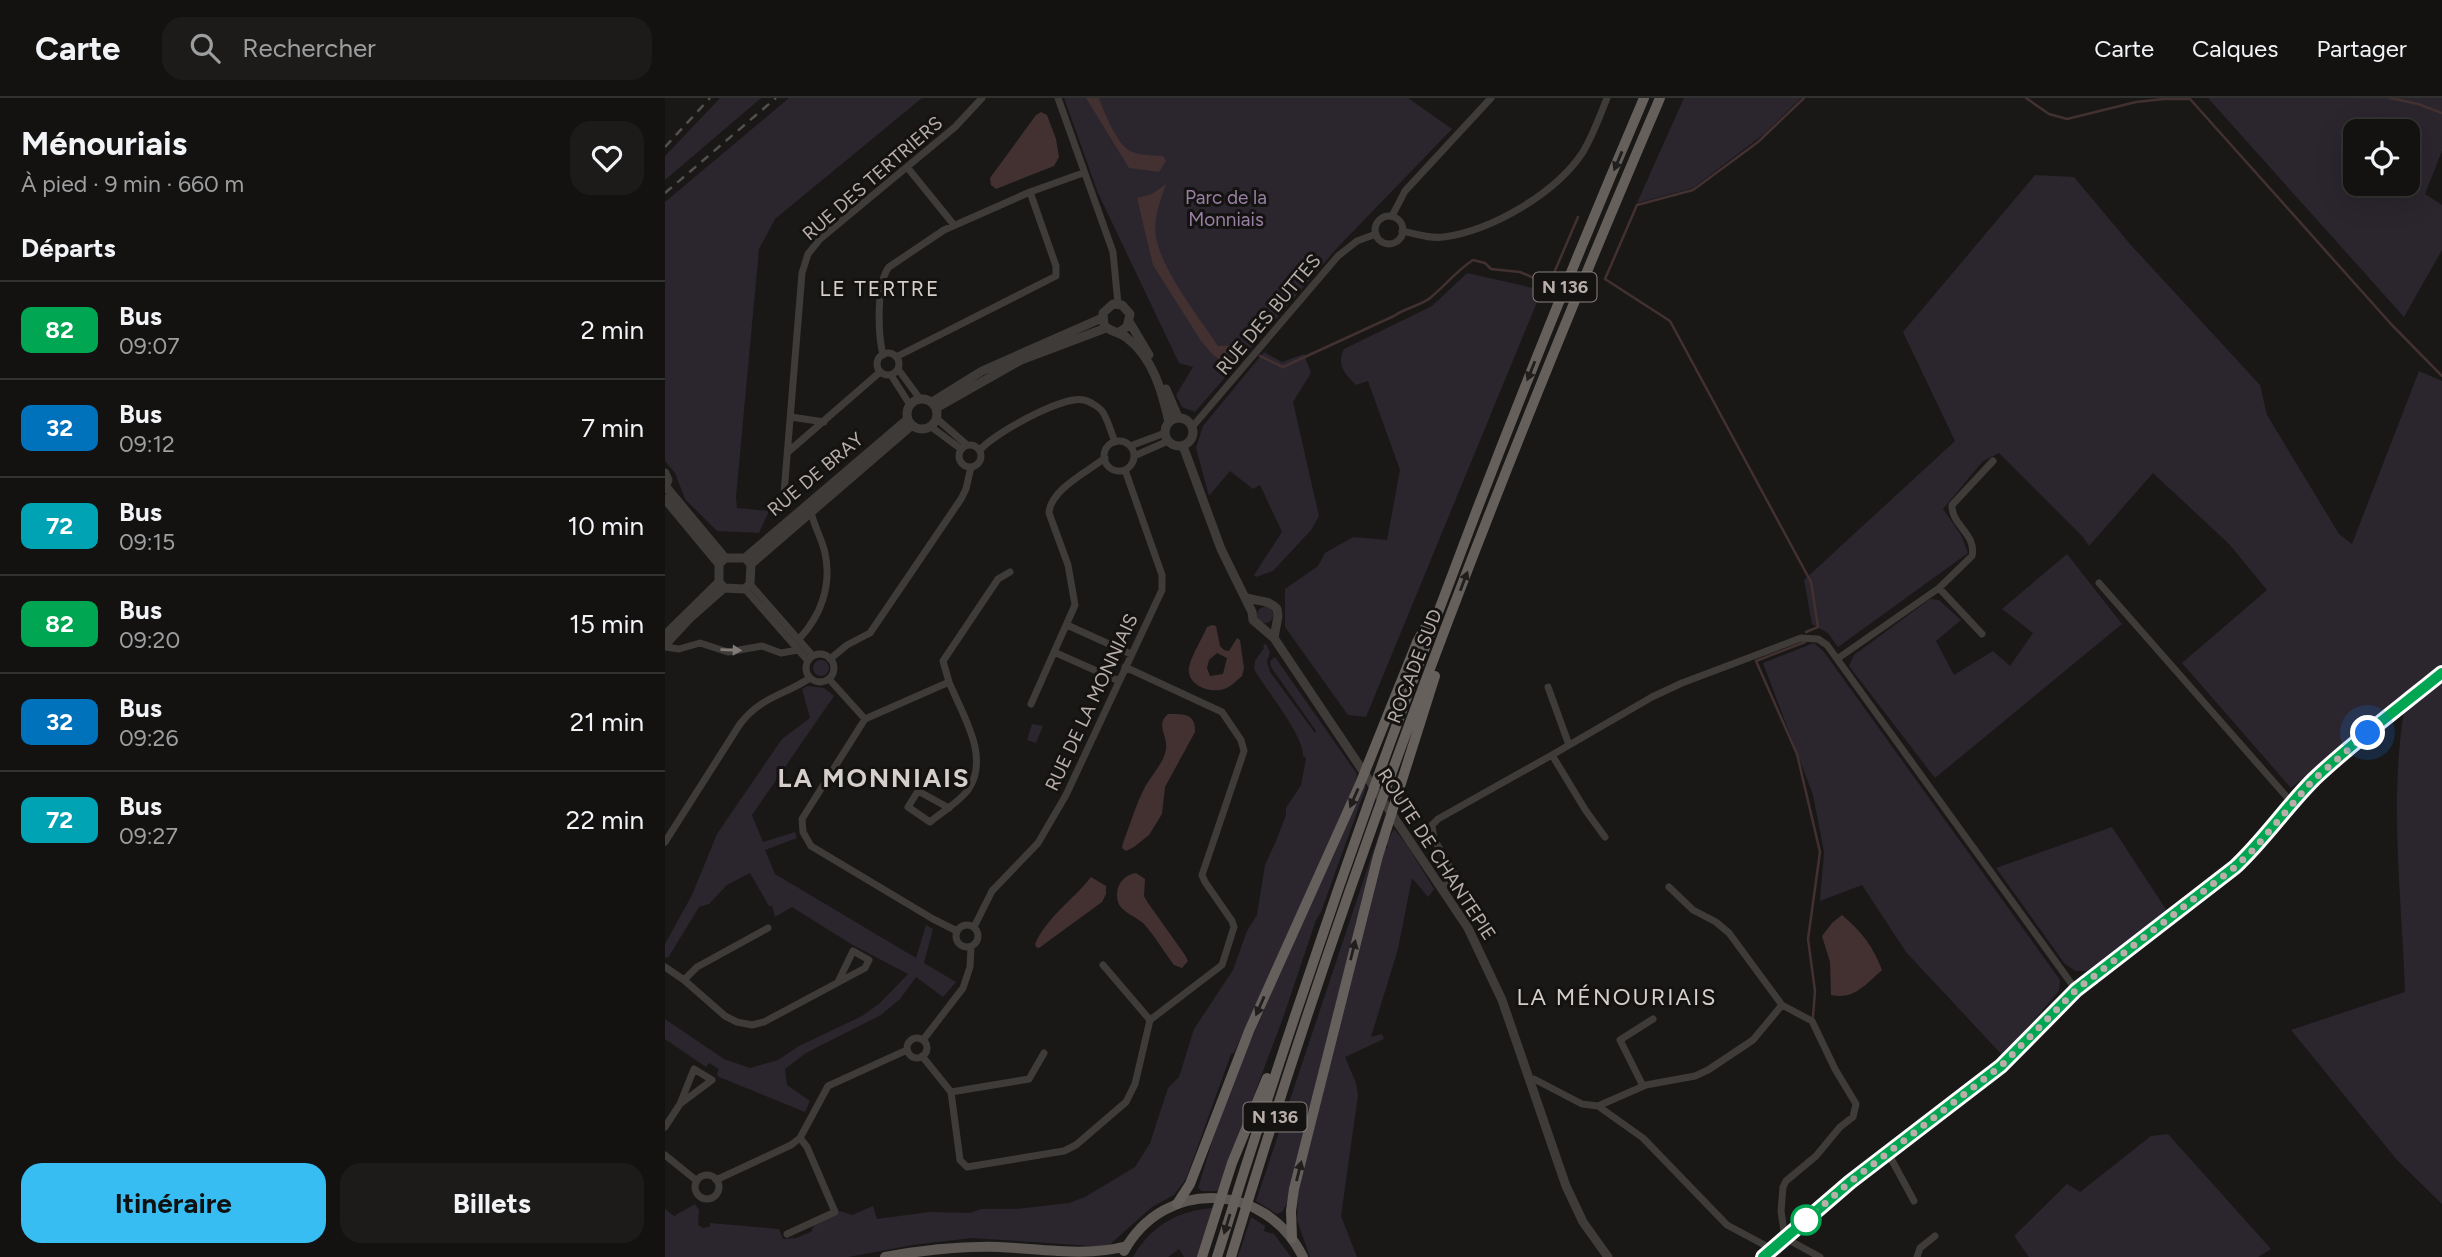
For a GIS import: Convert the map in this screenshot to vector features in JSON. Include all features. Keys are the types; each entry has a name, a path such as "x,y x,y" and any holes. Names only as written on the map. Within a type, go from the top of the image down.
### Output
{"highway":[{"name":"ROCADE SUD","path":"1217,1257 1277,1065 1356,834 1441,602 1520,398 1644,98"},
{"name":"ROCADE SUD","path":"1231,1257 1321,977 1440,645 1534,401 1660,98"},
{"path":"1177,1204 1190,1184 1244,1043 1360,784 1417,642 1441,602"},
{"path":"1292,1238 1291,1211 1294,1189 1347,973 1378,856 1439,665 1440,645"},
{"path":"1202,1257 1232,1163 1266,1079 1277,1065"}],"main road":[{"path":"1121,1257 1138,1230 1153,1218 1177,1204 1216,1198 1238,1201 1259,1209 1292,1238 1303,1257"},
{"path":"885,1257 977,1247 1093,1256 1110,1254 1127,1246"}],"street":[{"name":"RUE DES TERTRIERS","path":"784,493 802,273 808,254 820,239 955,127 982,98"},
{"path":"1058,98 1113,252 1118,303"},
{"path":"1392,216 1405,191 1491,98"},
{"path":"1402,231 1432,237 1455,234 1492,222 1530,201 1568,169 1582,153 1607,98"},
{"path":"907,167 954,225"},
{"path":"880,372 877,363 883,355 879,324 883,274 889,267 954,225 1030,192 1083,173"},
{"path":"896,357 1056,276 1056,266 1030,192"},
{"path":"1392,216 1401,223 1402,231 1396,241 1381,241 1376,234 1377,222 1392,216"},
{"name":"RUE DES BUTTES","path":"1193,426 1338,256 1357,242 1376,234"},
{"path":"1106,328 1102,318 1105,309 1118,303"},
{"path":"1118,303 1129,310 1130,323 1156,369 1173,419 1167,437 1134,456"},
{"path":"880,372 891,375 910,405 910,422 921,428 982,371 1102,318"},
{"path":"1119,332 1130,323"},
{"path":"933,414 987,377 1021,359 1106,328 1119,332 1146,357 1173,419"},
{"path":"883,355 896,357"},
{"path":"896,357 898,369 920,399 964,447"},
{"path":"891,375 898,369"},
{"path":"787,452 880,372"},
{"path":"910,405 920,399"},
{"path":"980,450 997,434 1034,415 1074,400 1084,400 1102,410 1115,442"},
{"path":"791,417 824,422"},
{"path":"1167,437 1175,446 1184,446 1191,440 1193,426 1185,418 1173,419"},
{"name":"RUE DE BRAY","path":"748,561 811,512 910,422"},
{"name":"RUE DE BRAY","path":"748,561 910,422"},
{"path":"1130,446 1167,437"},
{"path":"1115,442 1124,442 1130,446 1134,456 1132,463 1125,470 1114,470 1105,458 1107,448 1115,442"},
{"path":"830,659 870,632 961,499 971,467 981,460 980,450 974,445 964,447"},
{"path":"1184,446 1221,549 1256,624 1263,628 1275,623"},
{"path":"964,447 960,460 971,467"},
{"path":"1031,704 1075,605 1068,565 1049,513 1050,504 1056,495 1105,458"},
{"path":"1837,659 1939,588 1972,556 1972,541 1951,512 1951,505 1993,461"},
{"name":"RUE DE LA MONNIAIS","path":"974,927 992,891 1038,843 1066,795 1164,582 1125,470"},
{"path":"665,473 665,487 722,561 721,585 665,646 679,649 700,643 728,652 762,646 781,653 798,650"},
{"path":"665,499 722,561 748,561 747,587 798,650 811,659"},
{"path":"799,639 819,611 827,574 825,553 811,512"},
{"path":"949,807 918,791 908,807 930,821 949,807 968,789 976,769 978,751 943,661 998,579 1010,572"},
{"path":"2099,583 2293,804"},
{"path":"665,635 721,585 747,587 799,639 811,659"},
{"path":"1939,588 1982,634"},
{"path":"1245,597 1269,602 1277,609 1273,638"},
{"path":"1252,612 1255,606 1262,602"},
{"path":"1066,625 1131,654"},
{"name":"ROUTE DE CHANTEPIE","path":"1263,628 1273,638 1468,928 1495,984 1571,1197 1588,1231 1608,1257"},
{"path":"1443,889 1454,874 1434,839 1432,825 1438,819 1651,697 1801,638 1818,639 1827,645 2076,990"},
{"path":"1054,652 1119,681"},
{"path":"822,654 830,659 834,669 829,679 819,682 810,678 806,670 811,659 822,654"},
{"path":"922,1056 951,1092 960,1160 967,1167 1064,1151 1076,1145 1126,1102 1135,1084 1150,1020 1222,965 1234,927 1202,875 1244,751 1241,740 1222,712 1210,704 1125,667"},
{"path":"1763,1257 1836,1194 2001,1066 2076,990 2235,867 2254,849 2313,780 2442,673"},
{"path":"665,842 751,710 810,678"},
{"path":"829,679 865,719"},
{"path":"949,682 865,719 802,819 803,832 811,846 957,931"},
{"path":"1548,687 1569,745"},
{"path":"1552,755 1605,837"},
{"path":"1669,887 1693,910 1717,922 1729,933 1782,1005 1812,1021 1835,1069 1856,1104 1853,1117 1840,1127 1816,1156 1786,1181 1781,1203 1785,1238"},
{"path":"923,1040 963,988 971,967 971,947 978,937 974,927 964,925 957,931 955,938 959,944 971,947"},
{"path":"684,980 697,967 768,928"},
{"path":"665,967 725,1016 752,1025 765,1022 865,968 869,960 853,951 838,982"},
{"path":"1103,965 1150,1020"},
{"path":"1598,1106 1643,1086 1695,1076 1708,1070 1753,1040 1782,1005"},
{"path":"1643,1086 1620,1040 1653,1019"},
{"path":"907,1050 912,1039 923,1040"},
{"path":"907,1050 914,1057 922,1056 927,1050 923,1040"},
{"path":"716,1180 719,1189 717,1193 710,1199 699,1197 695,1191 697,1181 704,1176 716,1180 791,1145 800,1138 828,1086 907,1050"},
{"path":"951,1092 1029,1079 1044,1054"},
{"path":"665,1127 680,1104 694,1069 712,1080 680,1104"},
{"path":"1529,1080 1534,1079 1582,1104 1598,1106 1643,1138 1727,1225 1772,1249"},
{"path":"787,1234 835,1212 807,1147 800,1138"},
{"path":"1888,1153 1915,1201"},
{"path":"665,1155 697,1181"},
{"path":"1917,1257 1920,1248 1935,1237"},
{"path":"1785,1238 1820,1257"}],"green space":[{"path":"720,98 761,98 665,180 665,156"},
{"path":"789,98 922,98 775,219 759,249 736,497 737,508 769,511 759,533 717,531 685,499 675,473 665,461 665,202"},
{"name":"Parc de la Monniais","path":"1064,98 1408,98 1452,129 1338,247 1195,412 1182,407 1176,395 1193,367 1179,363 1098,193"},
{"path":"1684,98 1801,98 1764,134 1693,188 1637,203"},
{"path":"2208,98 2442,98 2442,151 2425,194 2442,205 2442,250 2404,317"},
{"path":"2035,175 2074,177 2130,244 2260,385 2267,415 2339,534 2352,544 2419,371 2442,381 2442,665 2291,788 2182,663 2267,590 2229,544 2153,473 2089,546 1999,453 1983,461 1943,509 1961,535 1968,553 1838,647 1828,633 1812,624 1804,580 1955,441 1903,332"},
{"path":"1467,273 1542,290 1366,717 1348,715 1285,627 1285,589 1318,566 1325,553 1353,537 1387,540 1400,470 1368,381 1356,385 1348,377 1341,365 1342,355 1344,349 1432,306"},
{"path":"1264,352 1282,362 1304,354 1311,373 1293,402 1319,516 1311,530 1273,571 1256,577 1254,575 1282,532 1260,485 1253,489 1230,471 1209,496 1196,448 1203,426"},
{"path":"2067,554 2122,624 1935,778 1849,666 1854,655 1930,599 1939,600 1961,620 1936,641 1954,675 1993,651 2010,666 2033,633 2002,609"},
{"path":"1262,607 1268,607 1273,615 1271,621 1262,623 1257,618 1257,612"},
{"path":"1814,643 1824,652 2060,980 2059,991 2003,1056 1906,952 1862,885 1820,901 1824,852 1813,795 1763,663"},
{"path":"1266,644 1270,652 1267,662 1270,672 1315,733 1271,667 1270,661 1275,657 1357,774 1355,786 1234,1053 1231,1054 1186,1179 1174,1195 1152,1207 1107,1247 972,1238 848,1257 665,1257 665,1209 674,1216 695,1204 699,1210 698,1225 703,1228 710,1226 710,1223 779,1229 783,1239 796,1238 811,1232 815,1223 840,1211 852,1215 873,1206 877,1219 929,1212 970,1213 981,1209 1016,1209 1069,1203 1085,1197 1135,1167 1150,1143 1168,1088 1179,1077 1194,1029 1233,970 1247,931 1257,915 1265,865 1286,815 1286,808 1301,785 1306,758 1303,756 1302,747 1283,712 1254,669 1255,661"},
{"path":"821,660 827,662 827,674 821,676 815,674 813,668 815,662"},
{"path":"2442,681 2442,1204 2397,1160 2291,1030 2405,992 2397,816 2397,781 2404,711"},
{"path":"808,686 824,688 834,696 752,815 763,842 795,832 797,838 765,850 775,874 916,958 926,925 933,929 924,963 956,982 943,997 916,977 900,999 881,1015 806,1053 785,1069 787,1085 810,1101 805,1112 719,1077 719,1069 709,1063 706,1067 665,1039 665,1019 724,1059 750,1068 778,1060 799,1046 862,1016 880,1003 908,974 851,944 792,907 775,917 772,906 769,906 750,873 727,885 709,904 699,907 668,958 665,957 665,944 692,895 717,834 782,739 810,718 802,689"},
{"path":"1032,724 1043,726 1036,743 1027,740"},
{"path":"1364,784 1366,787 1218,1191 1202,1191 1198,1188 1239,1067"},
{"path":"1385,816 1387,818 1287,1203 1282,1212 1277,1214 1256,1201"},
{"path":"2112,827 2167,911 2087,971 2076,971 2065,964 1996,868"},
{"path":"1394,829 1434,889 1428,897 1412,878 1398,949 1371,1037 1382,1034 1384,1039 1345,1057 1358,1095 1341,1216 1357,1257 1310,1257 1297,1220 1298,1193 1385,849"},
{"path":"2168,1134 2271,1249 2258,1257 2029,1257 2014,1236 2067,1184 2080,1192 2151,1136"},
{"path":"1214,1208 1197,1257 1184,1257 1179,1249 1168,1257 1133,1257 1157,1228 1177,1216"},
{"path":"1251,1217 1265,1226 1264,1231 1274,1234 1291,1257 1238,1257"}],"shaded area":[{"path":"1086,98 1099,98 1116,135 1130,151 1142,155 1163,156 1166,161 1159,172 1129,168"},
{"path":"1041,112 1047,115 1056,139 1059,157 1054,166 996,189 991,185 990,178 1036,115"},
{"path":"1166,184 1155,224 1160,250 1182,293 1218,346 1241,345 1246,350 1241,355 1223,362 1201,341 1153,265 1137,198 1152,194"},
{"path":"1216,626 1220,646 1224,650 1229,651 1237,638 1240,640 1244,668 1242,676 1224,689 1200,687 1191,679 1189,673 1192,657 1207,627","holes":["1217,653 1227,658 1223,674 1210,676 1207,668 1209,660"]},
{"path":"1168,714 1191,718 1195,732 1165,787 1162,814 1149,835 1126,851 1122,848 1123,843 1139,800 1165,754 1162,722"},
{"path":"1136,873 1145,879 1144,896 1148,903 1188,961 1182,968 1174,965 1144,924 1126,912 1118,902 1120,883 1127,876"},
{"path":"1091,877 1106,886 1102,902 1039,948 1036,947 1035,944 1046,925"},
{"path":"1842,915 1866,940 1882,970 1859,990 1839,996 1831,995 1830,962 1822,936"}],"waterway":[{"path":"1804,98 1758,142 1693,190 1637,205 1605,279 1670,321 1811,582 1818,627 1806,632"},
{"path":"2026,98 2049,114 2067,119 2136,102 2190,99 2391,324 2442,376"},
{"path":"2390,98 2442,113"},
{"path":"1260,356 1283,367 1427,300 1473,260 1485,263 1491,269 1520,272 1534,278 1554,273 1578,217"},
{"path":"1805,642 1756,661 1797,754 1820,852 1808,939 1815,991 1813,1017"}],"railway":[{"path":"665,147 710,98"},
{"path":"665,193 776,98"}],"bus line":[{"name":"82","path":"1763,1257 1850,1182 2001,1066 2050,1014 2106,965 2235,867 2254,849 2313,780 2442,673"}],"district":[{"name":"LE TERTRE","path":"880,289"},
{"name":"LA MONNIAIS","path":"874,778"},
{"name":"LA MÉNOURIAIS","path":"1617,997"}],"route":[{"path":"1806,1220 1850,1182 2001,1066 2050,1014 2106,965 2235,867 2254,849 2313,780 2368,733"}]}
